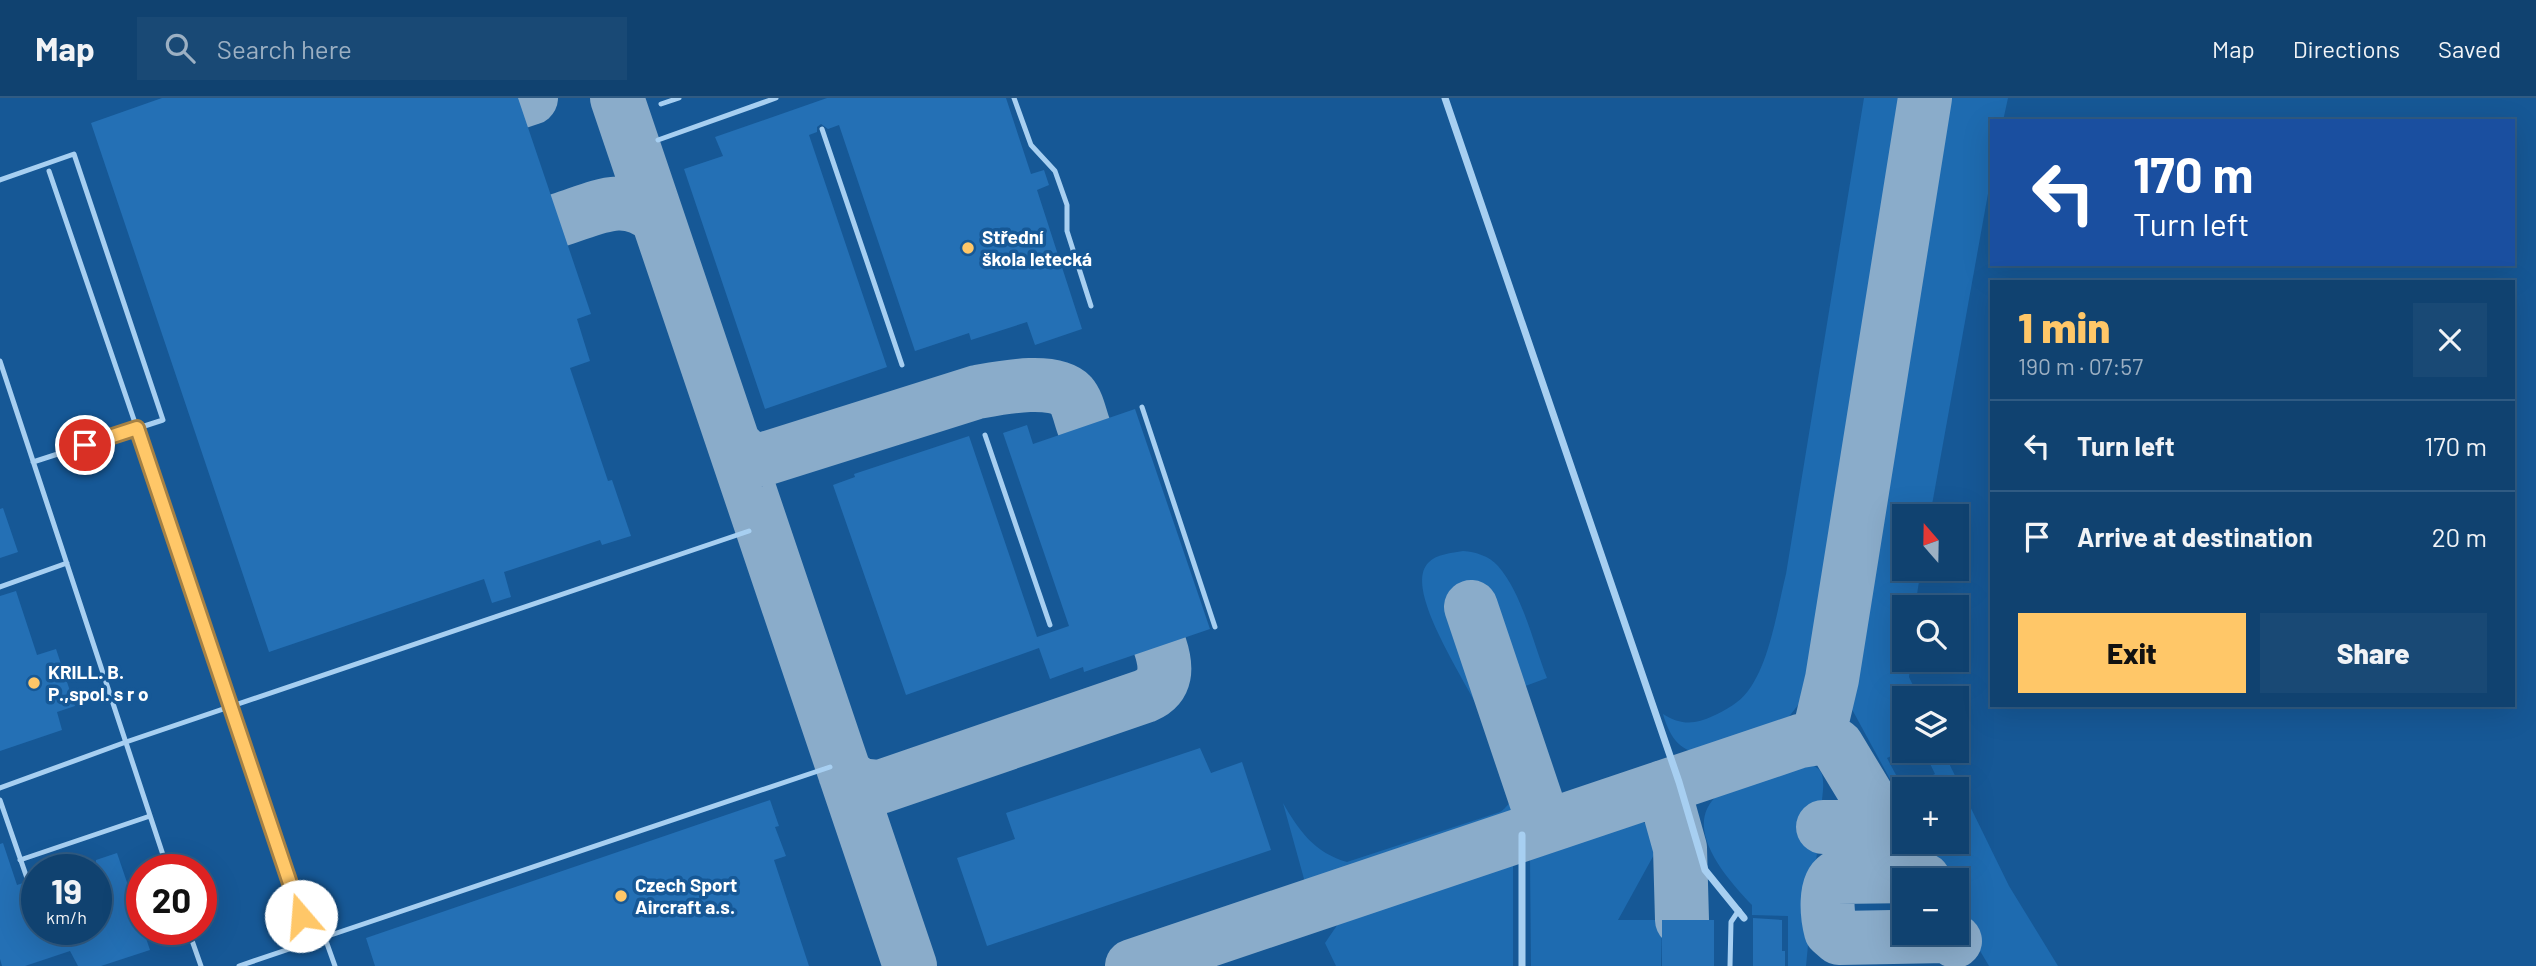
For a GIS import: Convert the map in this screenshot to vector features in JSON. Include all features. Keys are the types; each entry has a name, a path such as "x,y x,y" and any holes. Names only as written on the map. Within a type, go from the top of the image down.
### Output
{"street":[{"path":"1445,98 1679,782 1700,858 1713,880 1744,918"},
{"path":"1522,835 1522,966"}],"lane":[{"path":"661,104 679,98"},
{"path":"749,98 753,106"},
{"path":"658,140 776,98"},
{"path":"1014,98 1031,145 1055,171 1067,205 1067,231 1091,306"},
{"path":"822,129 902,365"},
{"path":"0,180 74,154 163,420 33,462"},
{"path":"49,171 310,942"},
{"path":"0,362 163,854"},
{"path":"1142,407 1215,627"},
{"path":"985,435 1050,625"},
{"path":"0,788 126,742 748,531"},
{"path":"0,587 67,563"},
{"path":"239,966 830,767"},
{"path":"0,800 20,860 150,816"},
{"path":"1730,966 1731,922 1739,910"},
{"path":"325,938 335,966"},
{"path":"194,945 201,966"}],"shaded area":[{"path":"1864,98 1914,98 1823,665 1820,665 1805,696 1784,723 1705,752 1696,752 1677,742 1663,714 1682,722 1694,722 1713,716 1736,703 1756,679 1772,635 1786,574"},
{"path":"1945,98 2008,98 2003,119 1990,119 1990,183 1932,504 1892,504 1892,581 1919,581 1917,595 1892,595 1892,672 1910,672 1913,686 1892,686 1892,756 1887,758 1897,777 1892,777 1892,783 1848,702 1844,669 1927,143 1938,137"},
{"path":"1463,551 1491,560 1506,577 1521,605 1547,678 1509,692 1482,602 1462,608 1516,775 1519,787 1518,803 1505,816 1306,886 1283,803 1309,840 1326,853 1347,862 1500,812 1511,800 1509,772 1497,743 1441,639 1428,608 1422,582 1431,560 1444,554"},
{"path":"1930,763 1949,763 1956,777 1929,777 1935,774"},
{"path":"1806,764 1821,772 1823,790 1806,966 1788,966 1788,916 1752,915 1752,905 1731,882 1712,852 1704,821 1708,807 1727,789 1780,770"},
{"path":"1969,804 2009,886 2058,966 1989,966 1969,932 1969,868 1935,868 1929,854 1969,854"},
{"path":"1633,821 1652,826 1658,836 1656,851 1618,920 1662,920 1661,966 1531,966 1530,857"},
{"path":"1513,862 1513,966 1336,966 1325,943 1342,918"}],"building":[{"path":"162,98 518,98 591,314 577,319 590,361 570,368 608,481 612,480 631,536 602,545 600,540 504,572 511,597 492,603 484,579 269,652 91,123"},
{"path":"827,98 1006,98 1031,174 1044,170 1049,185 1037,190 1082,329 1035,345 1027,322 971,340 969,333 915,351 839,125 828,129 821,124 817,127 817,132 809,135 887,367 765,409 684,169 723,156 715,137"},
{"path":"1135,409 1210,629 1084,672 1083,667 1050,679 1039,648 906,695 833,485 855,477 854,474 969,436 1037,637 1069,626 1003,433 1027,425 1033,444"},
{"path":"3,508 18,552 0,558 0,509"},
{"name":"KRILL. B. P.,spol. s r o","path":"16,591 37,655 56,649 75,706 57,712 62,730 0,751 0,596"},
{"path":"1200,748 1211,773 1242,762 1271,850 987,946 957,858 1015,839 1006,813"},
{"name":"Czech Sport Aircraft a.s.","path":"770,800 779,826 775,827 786,856 774,860 809,966 375,966 366,938"},
{"path":"3,843 17,885 21,884 21,945 112,945 112,855 117,853 126,879 126,945 148,945 150,950 101,966 78,966 70,951 25,966 2,966 0,844"},
{"path":"1753,918 1782,920 1785,966 1753,966"},
{"path":"1662,920 1714,920 1714,966 1662,966"}],"taxiway":[{"path":"519,102 531,98"},
{"path":"617,98 910,966"},
{"path":"1132,966 1800,741 1818,738 1832,679 1925,98"},
{"path":"559,220 597,207 621,203 633,205 657,218"},
{"path":"734,444 749,459 761,460 977,392 1026,385 1052,386 1071,395 1084,427"},
{"path":"1471,607 1545,827"},
{"path":"845,774 860,785 880,787 1145,696 1158,687 1164,675 1160,646"},
{"path":"1818,738 1837,746 1911,868"},
{"path":"1663,787 1680,848 1682,920"},
{"path":"1823,827 1892,827"},
{"path":"1892,876 1837,877 1828,894 1831,931 1839,938 1892,937"}],"place":[{"name":"Střední škola letecká","path":"968,248"},
{"name":"KRILL. B. P.,spol. s r o","path":"34,683"},
{"name":"Czech Sport Aircraft a.s.","path":"621,896"}],"route":[{"path":"85,445 137,428 301,916"}]}
